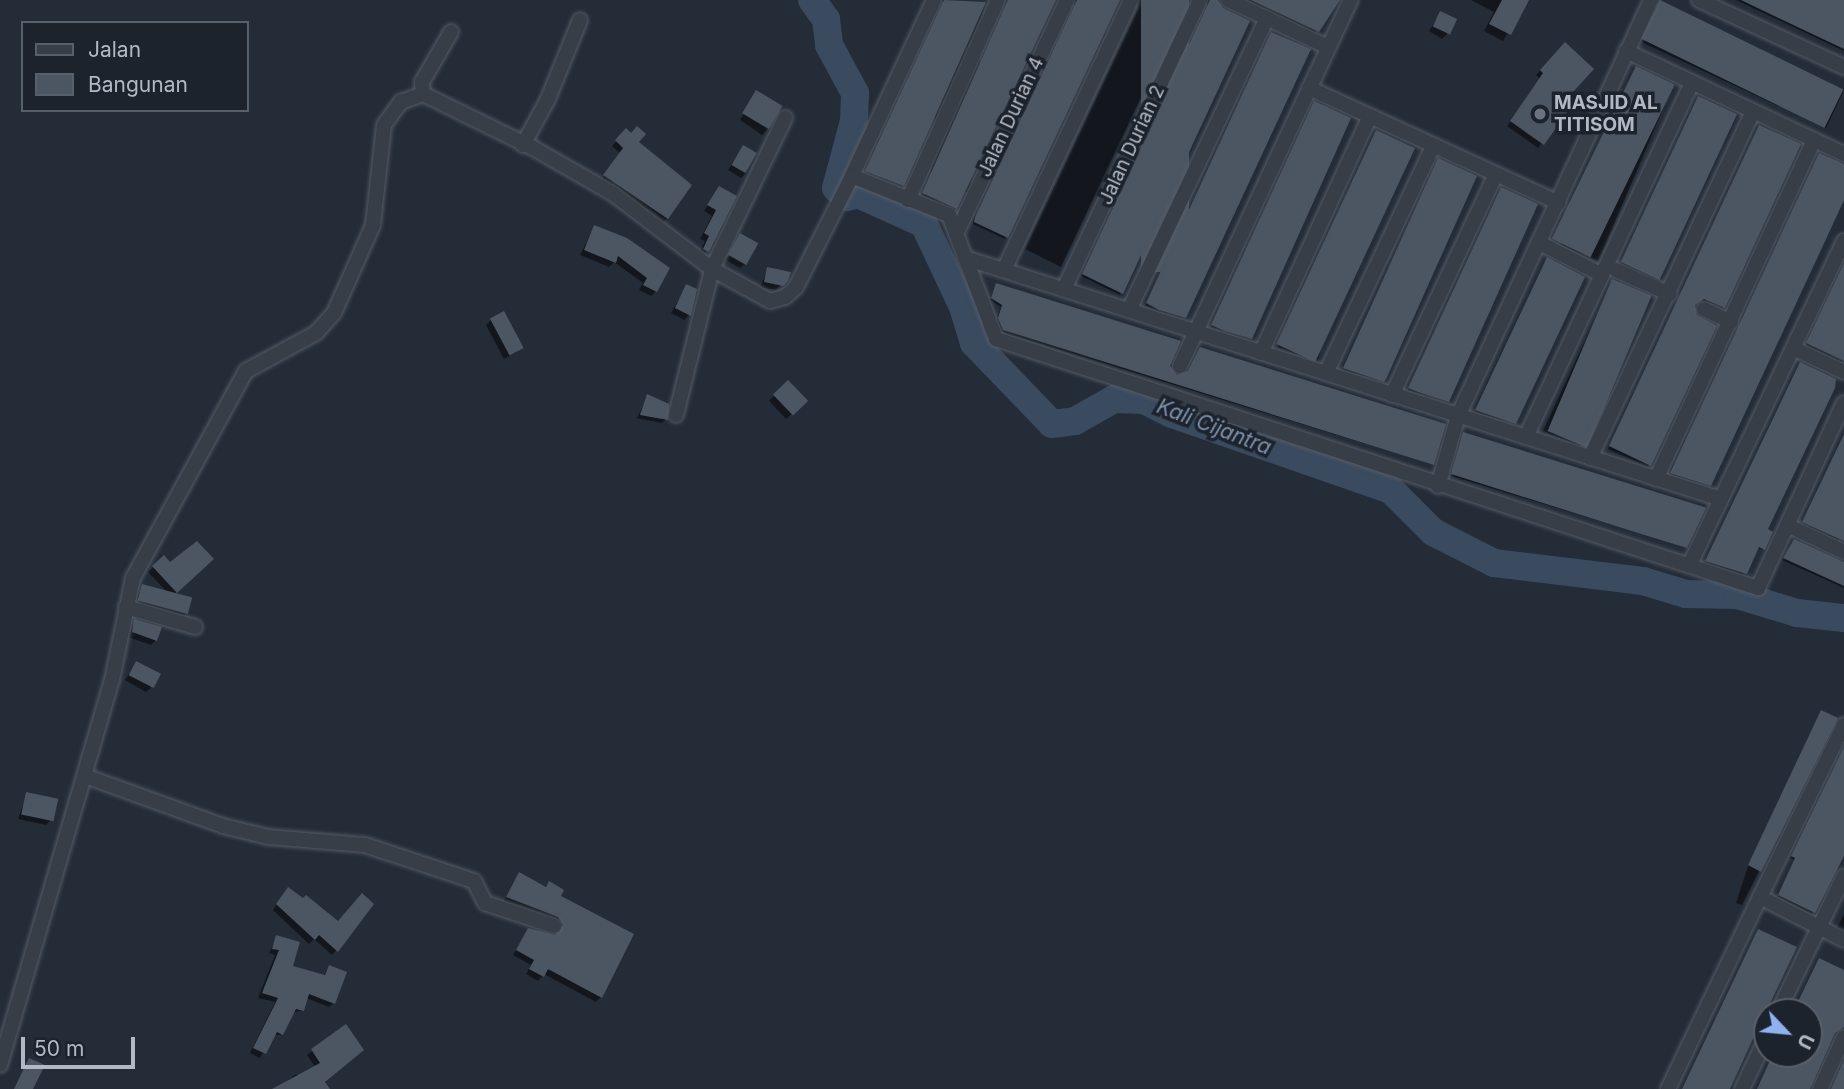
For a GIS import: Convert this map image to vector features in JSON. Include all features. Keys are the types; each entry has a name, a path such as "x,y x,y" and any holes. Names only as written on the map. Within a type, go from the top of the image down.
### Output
{"street":[{"path":"0,1065 6,1021 113,680 133,578 241,379 254,365 316,332 334,313 373,225 384,125 401,102 423,94 523,145 612,193 712,269 770,301 785,297 796,287 850,180 934,0"},
{"name":"Jalan Durian 4","path":"956,234 1067,0"},
{"path":"1004,270 1131,0"},
{"name":"Jalan Durian 2","path":"1064,289 1200,0"},
{"path":"1228,0 1328,47"},
{"path":"1180,366 1193,330 1351,0"},
{"path":"1438,486 1458,416 1651,0"},
{"path":"1699,0 1844,67"},
{"path":"908,200 996,1"},
{"path":"1129,310 1267,18"},
{"path":"523,145 548,99 580,20"},
{"path":"423,94 422,82 451,32"},
{"path":"1626,51 1844,154"},
{"path":"1526,437 1692,83"},
{"path":"1309,88 1559,203"},
{"path":"1590,457 1670,294 1753,111"},
{"path":"1261,353 1370,116"},
{"path":"676,415 712,269 785,118"},
{"path":"1656,479 1814,140"},
{"path":"1326,373 1434,145"},
{"path":"1392,395 1496,174"},
{"path":"850,180 948,215 996,339 1438,486 1690,564 1758,588 1844,403"},
{"path":"1690,564 1795,349 1844,241"},
{"path":"1540,243 1602,275"},
{"path":"965,258 1721,499"},
{"path":"1616,270 1670,294"},
{"path":"1704,309 1731,322"},
{"path":"1795,349 1844,372"},
{"path":"1787,525 1844,552"},
{"path":"126,607 195,627"},
{"path":"1668,1089 1844,725"},
{"path":"85,776 223,826 268,837 365,845 474,881 485,903 554,926"},
{"path":"1785,998 1844,876"},
{"path":"1760,897 1844,940"},
{"path":"1820,1089 1844,1037"},
{"path":"1742,1089 1753,1066"}],"building":[{"path":"944,0 986,2 904,186 865,171"},
{"path":"1008,0 1056,0 957,209 922,193"},
{"path":"1077,0 1120,0 1008,238 974,222 975,217"},
{"path":"1141,0 1189,0 1189,272 1141,272"},
{"path":"1210,0 1218,0 1223,8 1250,21 1123,294 1082,274"},
{"path":"1251,0 1340,0 1319,32"},
{"path":"1502,0 1529,0 1511,35 1489,24"},
{"path":"1660,0 1843,89 1825,128 1641,39"},
{"path":"1741,0 1844,0 1844,49 1768,13"},
{"path":"1440,11 1457,19 1450,34 1433,26"},
{"path":"1271,32 1311,49 1186,318 1159,310 1146,303"},
{"path":"1565,42 1594,69 1563,103 1570,108 1544,145 1510,121 1543,73 1540,70"},
{"path":"1636,66 1675,85 1590,257 1552,239"},
{"path":"756,90 783,106 769,129 742,113"},
{"path":"1698,96 1737,114 1660,280 1621,262"},
{"path":"1314,101 1351,118 1252,339 1225,331 1211,325"},
{"path":"1759,125 1801,144 1725,308 1704,299 1695,305 1697,315 1717,326 1651,466 1609,446"},
{"path":"637,126 646,134 639,142 692,185 668,219 603,175 623,148 615,140 626,128 631,133"},
{"path":"1376,130 1415,148 1315,362 1276,344"},
{"path":"743,145 757,153 745,173 732,165"},
{"path":"1819,153 1844,164 1844,200 1820,252 1711,486 1670,473"},
{"path":"1438,158 1477,176 1387,377 1384,382 1343,368"},
{"path":"719,186 737,196 709,252 703,249 709,236 704,233 716,210 707,205"},
{"path":"1501,187 1538,204 1449,402 1408,388"},
{"path":"594,225 627,238 670,268 657,292 643,285 647,278 618,256 616,263 584,250"},
{"path":"740,233 758,243 746,265 728,255"},
{"path":"1547,257 1585,277 1516,424 1475,410"},
{"path":"1844,263 1844,361 1806,343"},
{"path":"767,267 791,272 788,281 783,286 764,282"},
{"path":"1612,279 1652,296 1587,448 1548,431"},
{"path":"996,283 1181,341 1170,366 1177,375 1188,371 1200,347 1446,424 1434,465 1003,330 998,318 1002,305 991,298"},
{"path":"686,284 697,289 691,316 675,308"},
{"path":"504,311 524,348 510,356 490,319"},
{"path":"1800,362 1836,379 1835,388 1768,529 1773,532 1765,550 1759,547 1747,574 1705,561"},
{"path":"788,380 808,401 793,415 773,395"},
{"path":"647,394 669,404 668,420 640,415"},
{"path":"1463,432 1706,508 1687,548 1638,533 1451,474"},
{"path":"1844,434 1844,541 1802,522"},
{"path":"1794,539 1844,562 1844,586 1783,558"},
{"path":"197,541 214,559 177,593 152,566 164,555 170,562"},
{"path":"142,584 192,597 188,614 138,600"},
{"path":"134,619 162,627 157,641 132,632"},
{"path":"136,661 161,674 154,688 129,675"},
{"path":"1821,710 1838,718 1761,872 1748,865"},
{"path":"1844,747 1844,856 1815,913 1778,895 1795,858 1791,856"},
{"path":"26,792 58,799 53,821 21,814"},
{"path":"519,872 546,887 549,881 564,890 561,896 634,934 602,998 548,969 544,977 529,969 534,960 516,950 528,928 555,935 563,925 558,917 506,897"},
{"path":"288,887 303,898 306,895 338,921 362,893 374,904 338,952 319,935 315,940 276,904"},
{"path":"1758,929 1797,947 1773,998 1753,998 1753,1039 1730,1089 1682,1089"},
{"path":"276,935 300,942 293,966 325,975 329,965 347,972 335,1004 309,994 304,1011 296,1009 283,1035 277,1032 266,1054 253,1048 278,998 262,993 279,950 272,949"},
{"path":"1819,958 1844,970 1844,1027 1835,1033 1823,1060 1823,998 1800,998"},
{"path":"346,1024 364,1050 325,1082 330,1089 272,1089 320,1063 311,1049"},
{"path":"29,1058 45,1065 33,1089 14,1089"},
{"path":"1844,1060 1844,1089 1831,1089"},
{"path":"1767,1068 1819,1068 1810,1089 1757,1089"}],"waterway":[{"name":"Kali Cijantra","path":"812,0 826,19 829,45 855,93 854,121 836,188 847,197 858,194 924,224 963,307 974,343 1052,424 1075,421 1114,399 1144,400 1172,414 1391,490 1433,532 1494,563 1643,581 1686,594 1738,595 1797,613 1844,618"}],"place":[{"name":"MASJID AL TITISOM","path":"1540,114"}]}
